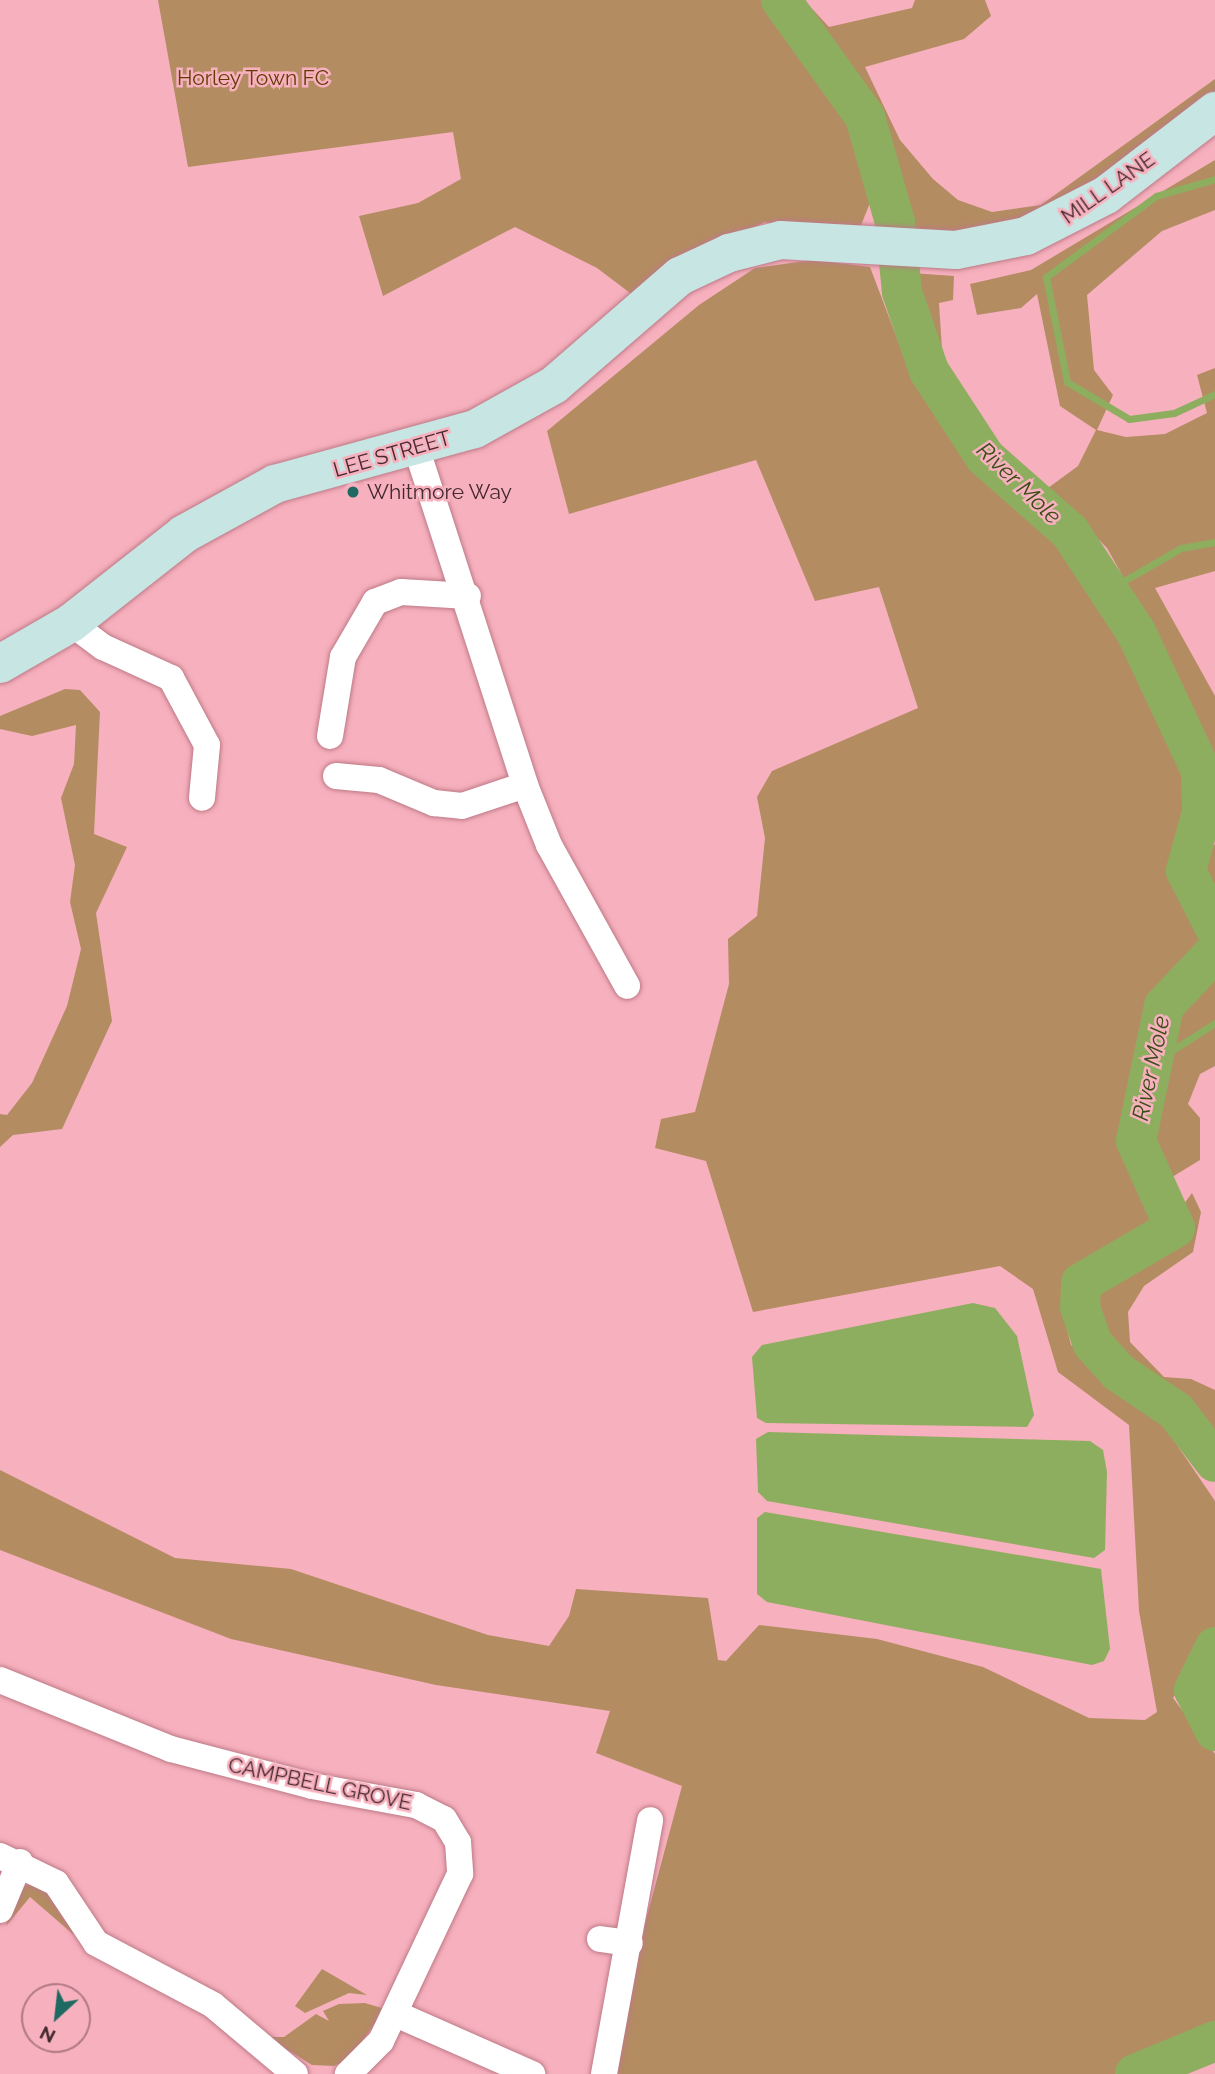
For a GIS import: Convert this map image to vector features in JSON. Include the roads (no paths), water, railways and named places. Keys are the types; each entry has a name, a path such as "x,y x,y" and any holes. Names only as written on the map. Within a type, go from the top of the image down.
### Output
{"street":[{"name":"MILL LANE","path":"781,240 862,242 930,249 968,247 1061,223 1215,110"},
{"name":"LEE STREET","path":"0,664 71,623 184,534 234,505 275,484 417,450 475,429 554,385 680,276 781,240"},
{"path":"417,450 468,596 525,785 549,845 627,985"},
{"path":"330,736 342,657 375,602 401,592 468,596"},
{"path":"71,623 103,647 171,678 207,745 202,798"},
{"path":"335,776 379,780 433,803 462,806 525,785"},
{"name":"CAMPBELL GROVE","path":"0,1680 171,1749 312,1786 416,1805 444,1819 458,1842 460,1874 396,2014 371,2056 348,2074"},
{"path":"604,2074 630,1943 650,1821"},
{"path":"0,1910 10,1859 56,1883 96,1943 213,2005 295,2074"},
{"path":"600,1939 630,1943"},
{"path":"396,2014 532,2074"}],"waterway":[{"name":"River Mole","path":"781,0 865,117 895,222 902,292 929,371 985,457 1070,532 1136,632 1201,771 1202,812 1186,871 1215,928"},
{"path":"1215,179 1156,196 1046,277 1067,382 1129,419 1174,413 1215,394"},
{"path":"1108,590 1181,548 1215,542"},
{"name":"River Mole","path":"1215,952 1164,1006 1136,1141 1175,1228 1081,1283 1080,1307 1093,1344 1118,1372 1176,1411 1215,1462"},
{"path":"1149,1065 1215,1023"},
{"name":"River Mole","path":"1215,1647 1194,1690 1215,1731"},
{"name":"River Mole","path":"1135,2074 1215,2041"}],"place":[{"name":"Whitmore Way","path":"353,492"}],"park label":[{"name":"Horley Town FC","path":"253,78"}]}
